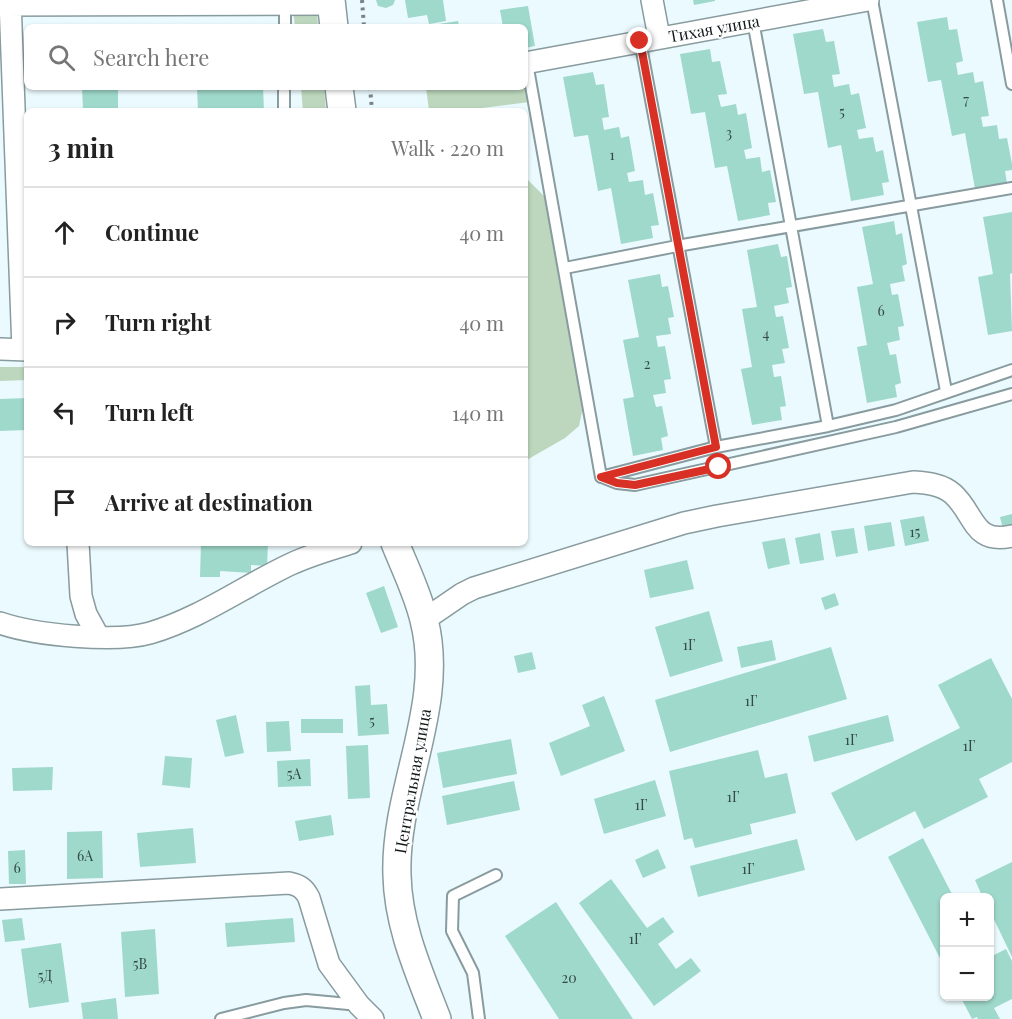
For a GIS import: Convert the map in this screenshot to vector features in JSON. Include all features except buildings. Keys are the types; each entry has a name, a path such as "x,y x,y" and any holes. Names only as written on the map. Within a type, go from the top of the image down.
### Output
{"street":[{"path":"649,39 652,0"},
{"name":"Тихая улица","path":"528,63 753,21 805,6 870,0"},
{"path":"24,331 7,4 285,4 332,10"},
{"path":"339,90 342,108"},
{"path":"0,350 24,350"},
{"path":"424,620 474,588 684,523 913,482 932,483 951,492 981,533 993,538 1012,536"},
{"path":"78,546 81,596 86,614 98,636"},
{"path":"0,623 50,634 98,636 147,634 188,619 290,564 342,546"},
{"name":"Центральная улица","path":"396,546 424,620 429,658 428,691 399,839 397,873 399,909 437,1019"},
{"path":"0,899 289,883 297,885 305,890 309,898 329,964 366,1012"}],"lane":[{"path":"870,0 946,391"},
{"path":"997,0 1012,84"},
{"path":"285,4 285,24"},
{"path":"753,21 828,426"},
{"path":"649,39 677,246 716,447"},
{"path":"528,74 601,477"},
{"path":"284,90 284,108"},
{"path":"565,268 677,246 1012,188"},
{"path":"601,477 716,447 828,426 896,410 1012,370"},
{"path":"601,477 626,485 645,483 885,430 1012,393"},
{"path":"479,1019 473,973 452,931 453,896 496,875"},
{"path":"221,1019 306,1000 366,1012"}],"path":[{"path":"362,0 364,24"},
{"path":"370,90 372,108"}],"green space":[{"path":"292,0 316,0 318,24 295,24"},
{"path":"301,90 324,90 326,108 303,108"},
{"path":"426,90 527,90 529,102 482,108 429,108"},
{"path":"528,180 548,200 580,363 582,412 579,426 565,438 528,459"},
{"path":"0,367 24,367 24,380 0,381"}],"route":[{"path":"640,41 716,447 601,477 617,483 635,485 719,467"}]}
